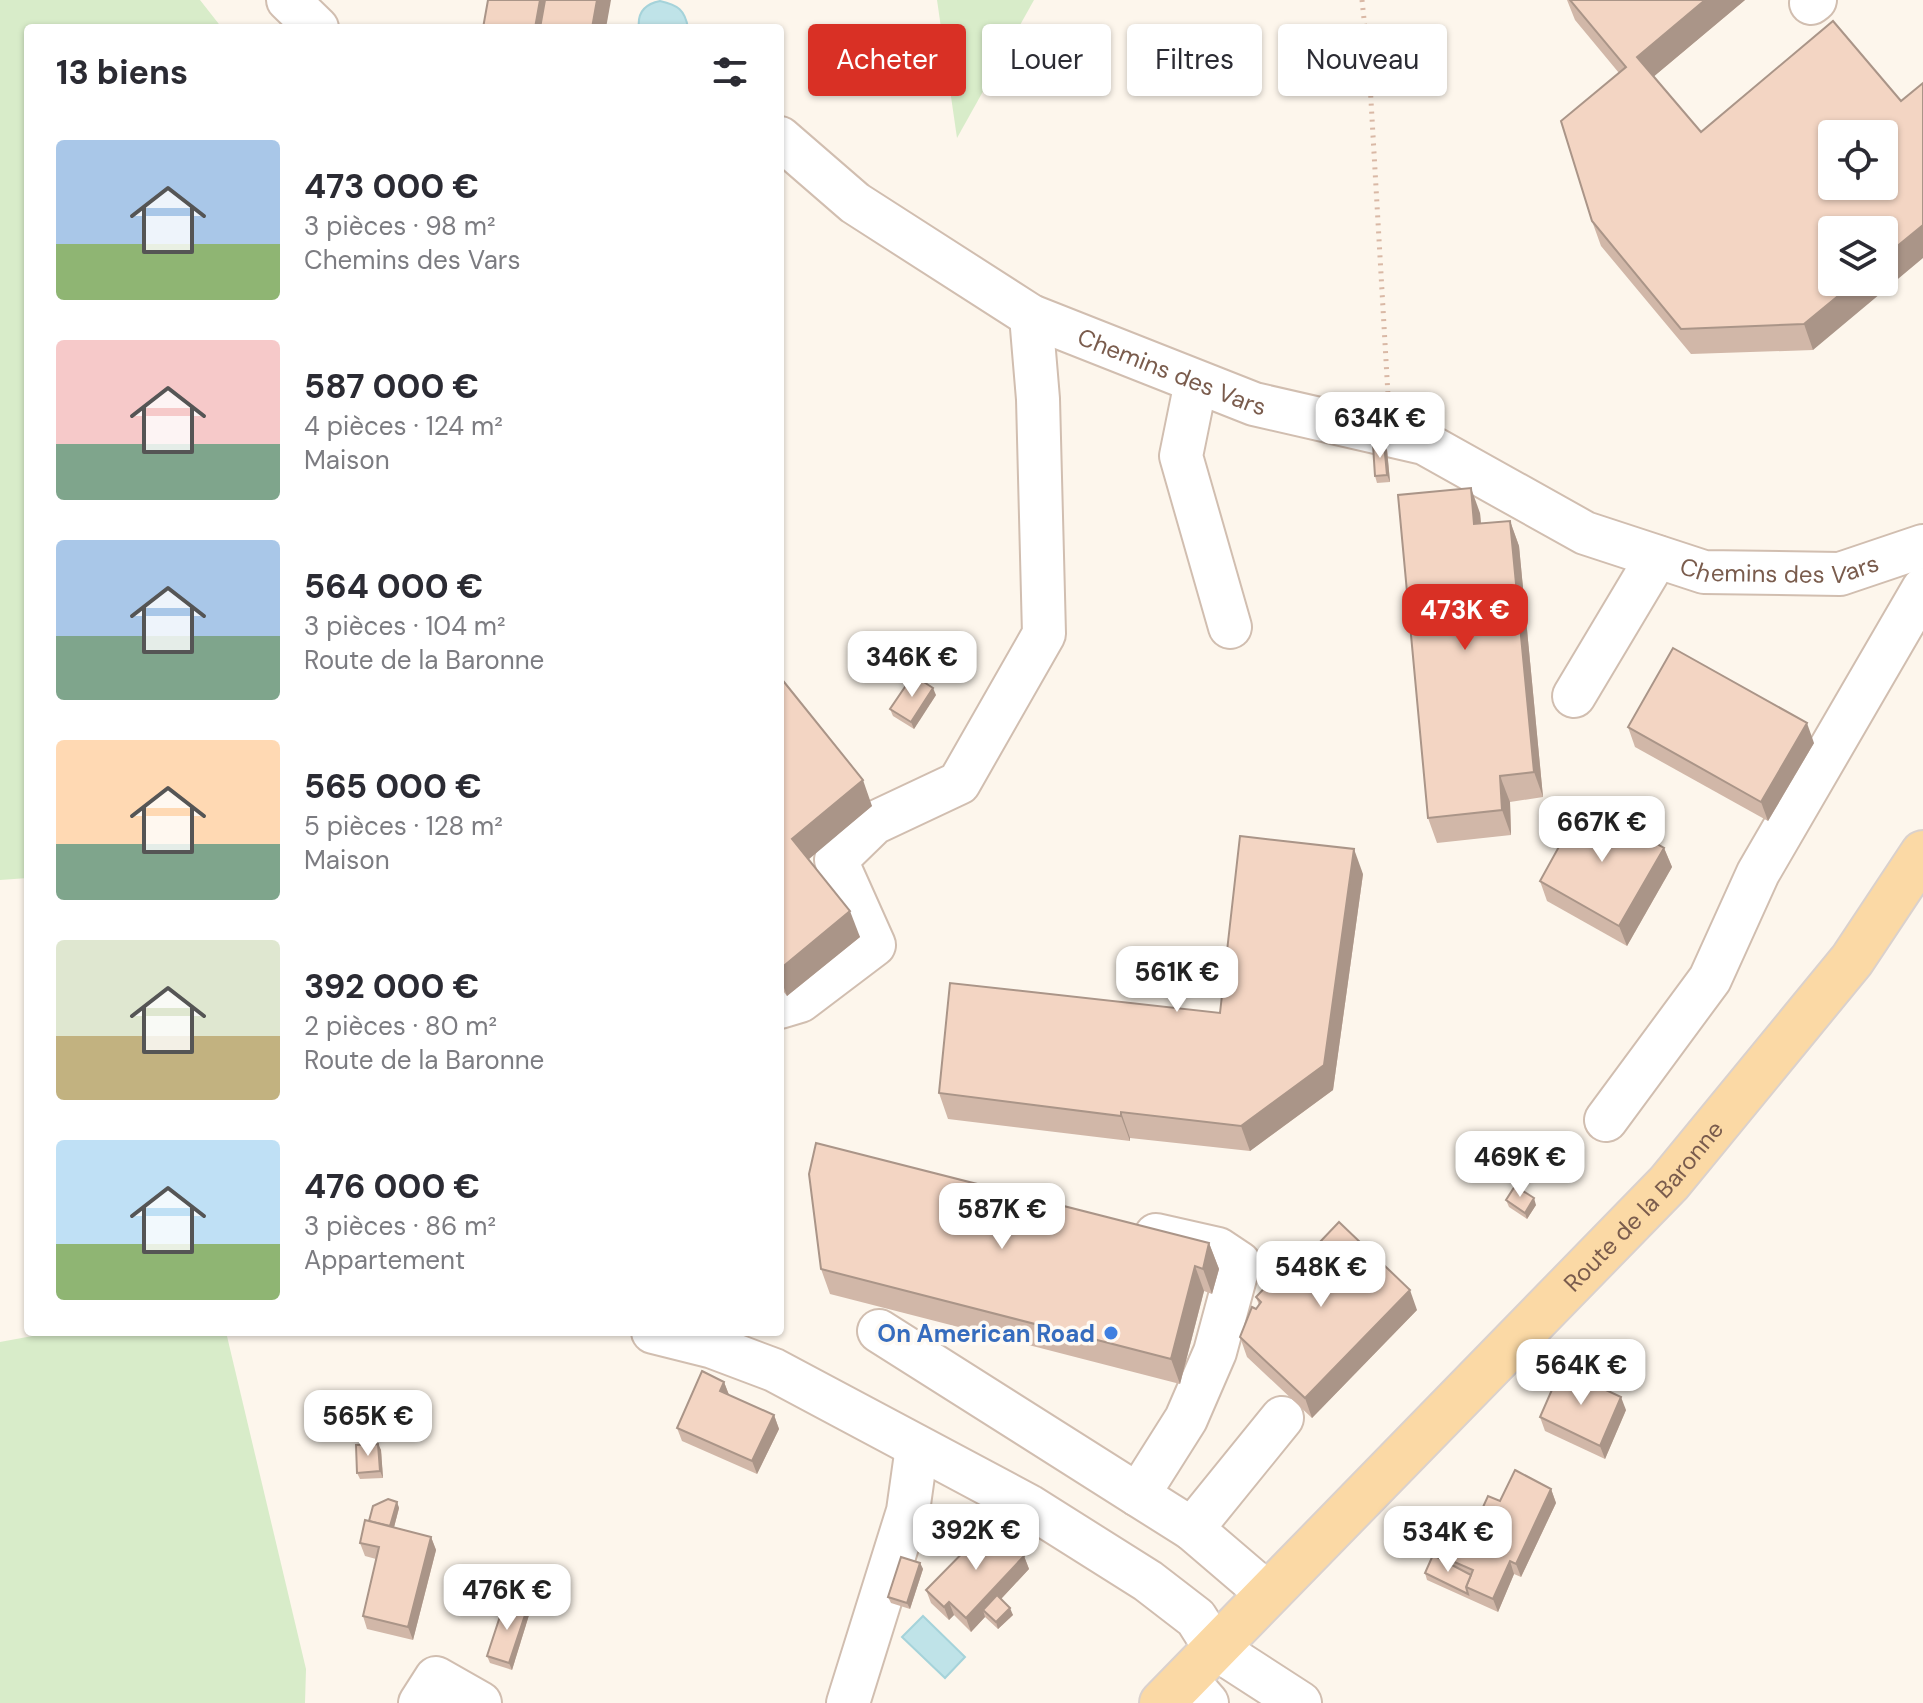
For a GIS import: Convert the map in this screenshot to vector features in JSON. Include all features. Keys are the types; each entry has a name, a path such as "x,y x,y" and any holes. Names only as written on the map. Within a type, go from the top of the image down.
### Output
{"main road":[{"name":"Route de la Baronne","path":"1192,1683 1268,1594 1669,1183 1852,960 1923,853"}],"street":[{"path":"288,0 313,24"},
{"name":"Chemins des Vars","path":"784,141 855,203 1031,316 1254,404 1424,443 1585,533 1704,572 1840,574 1923,546"},
{"path":"784,1006 800,1001 874,945 836,860 874,823 959,783 1044,634 1038,399 1031,316"},
{"path":"1196,382 1181,456 1230,627"},
{"path":"1574,696 1657,557"},
{"path":"1606,1120 1710,979 1758,873 1923,589"},
{"path":"1113,1224 1218,1249 1239,1263 1209,1365 1186,1419 1138,1495"},
{"path":"879,1331 1192,1529 1268,1594"},
{"path":"669,1336 713,1347 774,1370 1029,1506 1148,1581 1196,1618 1192,1683 1300,1703"},
{"path":"1192,1529 1282,1418"},
{"path":"848,1703 908,1511 917,1447"},
{"path":"420,1703 436,1678 480,1703"}],"path":[{"path":"1362,0 1369,66 1390,436"}],"green space":[{"path":"0,0 200,0 219,24 24,24 24,878 0,880"},
{"path":"937,0 1034,0 1021,24 982,24 982,93 957,138 951,96 966,96 966,24 940,24"},
{"path":"32,1336 227,1336 306,1669 305,1703 0,1703 0,1342"}],"water":[{"path":"660,1 672,4 680,9 687,24 639,24 639,17 650,4"},
{"path":"923,1616 965,1657 945,1678 902,1637"}],"building":[{"path":"488,0 540,0 536,24 484,24"},
{"path":"545,0 597,0 593,24 541,24"},
{"path":"1570,0 1705,0 1637,57 1701,132 1833,21 1901,101 1923,83 1923,225 1898,246 1898,216 1818,216 1818,296 1838,296 1804,324 1681,329 1592,221 1561,121 1626,67"},
{"path":"1384,443 1387,475 1375,476 1373,445"},
{"path":"1471,488 1474,524 1510,521 1534,772 1500,776 1502,810 1428,818 1398,495"},
{"path":"1673,648 1807,723 1761,802 1628,727"},
{"path":"913,675 933,688 911,722 890,709"},
{"path":"784,682 863,780 792,839 850,911 784,966"},
{"path":"1583,803 1664,848 1619,926 1540,881"},
{"path":"1240,836 1354,849 1324,1065 1241,1126 1121,1112 1121,1116 939,1093 950,983 1220,1013"},
{"path":"816,1143 1209,1243 1203,1269 1195,1266 1171,1359 821,1269 809,1174"},
{"path":"1515,1186 1534,1198 1525,1213 1506,1200"},
{"path":"1339,1222 1410,1290 1305,1398 1240,1337 1252,1307 1256,1309 1261,1302 1256,1297 1292,1259 1299,1264"},
{"path":"1561,1369 1621,1397 1600,1446 1540,1417"},
{"path":"702,1371 724,1382 720,1391 774,1415 752,1461 677,1428"},
{"path":"378,1444 380,1471 357,1473 356,1445"},
{"path":"1515,1470 1551,1489 1516,1564 1510,1561 1493,1599 1466,1587 1473,1570 1452,1561 1462,1537 1468,1540 1488,1496 1500,1501"},
{"path":"388,1499 397,1502 390,1526 369,1521 373,1506"},
{"path":"365,1520 431,1537 408,1627 363,1616 379,1547 360,1543"},
{"path":"984,1521 988,1526 972,1543 967,1537"},
{"path":"991,1524 1024,1556 966,1618 949,1602 944,1607 926,1590"},
{"path":"1433,1555 1471,1575 1466,1587 1468,1594 1425,1573"},
{"path":"901,1557 920,1563 907,1603 888,1597"},
{"path":"997,1595 1010,1608 996,1622 983,1610"},
{"path":"505,1601 527,1609 509,1663 487,1656"}],"place":[{"name":"On American Road","path":"1111,1333"}]}
